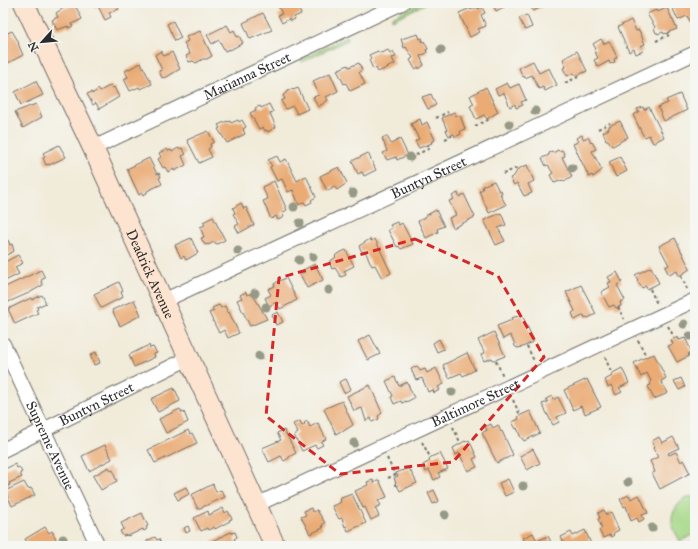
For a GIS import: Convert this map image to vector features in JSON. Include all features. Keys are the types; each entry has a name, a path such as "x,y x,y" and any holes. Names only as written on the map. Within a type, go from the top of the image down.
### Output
{"street":[{"name":"Deadrick Avenue","path":"24,3 93,148 275,546"},
{"name":"Marianna Street","path":"93,148 402,3"},
{"name":"Buntyn Street","path":"163,301 695,53"},
{"name":"Baltimore Street","path":"256,505 691,295"},
{"name":"Supreme Avenue","path":"3,344 98,546"},
{"name":"Buntyn Street","path":"3,450 189,358"}],"path":[{"path":"465,3 468,8"},
{"path":"656,41 669,35"},
{"path":"565,83 578,77"},
{"path":"436,118 448,112"},
{"path":"475,126 490,119"},
{"path":"598,129 610,123"},
{"path":"445,139 452,136"},
{"path":"416,155 430,148 428,145"},
{"path":"503,174 516,168"},
{"path":"681,276 691,295"},
{"path":"650,289 657,304"},
{"path":"618,307 626,323"},
{"path":"5,318 10,315"},
{"path":"667,322 674,337"},
{"path":"638,340 645,354"},
{"path":"526,346 534,362"},
{"path":"604,356 611,372"},
{"path":"496,361 502,376"},
{"path":"512,399 520,415"},
{"path":"453,427 460,442"},
{"path":"422,441 430,457"},
{"path":"387,458 396,475 388,478"}],"highlighted area":[{"path":"415,239 498,276 544,357 453,462 340,474 266,416 279,278"}],"green space":[{"path":"421,3 427,3 392,20 392,17"},
{"path":"347,37 348,40 302,62 301,59"},
{"path":"687,497 695,497 695,534 680,541 673,527 672,518 676,508"}],"building":[{"path":"93,3 116,3 119,9 109,13 111,17 105,20 98,6 95,7"},
{"path":"296,3 301,14 294,17 295,19 291,21 289,19 282,23 278,15 282,14 277,4"},
{"path":"310,3 326,3 319,8 318,6 313,9"},
{"path":"492,3 516,4 513,7 510,7 509,5 496,11"},
{"path":"529,3 551,3 533,11"},
{"path":"670,3 695,3 695,20 691,23 687,16 678,20"},
{"path":"75,5 82,19 72,24 73,26 68,28 68,26 57,30 52,20 58,17 56,13 65,7"},
{"path":"477,7 478,9 482,7 485,13 481,15 486,26 478,29 480,32 470,37 459,13 470,8 471,10"},
{"path":"667,8 677,29 667,34 664,34 663,32 658,34 656,33 655,27 647,14 656,10 657,12"},
{"path":"263,13 272,30 250,39 243,23"},
{"path":"527,15 532,27 525,30 519,18"},
{"path":"631,20 636,31 639,30 645,44 641,46 643,51 636,54 634,49 629,52 618,27"},
{"path":"173,21 181,38 175,41 167,24"},
{"path":"227,25 231,32 234,30 237,37 239,36 243,43 225,51 219,40 212,44 207,35"},
{"path":"12,31 18,41 23,55 6,64 3,58 3,35"},
{"path":"200,31 212,56 196,63 193,61 189,62 186,56 190,54 184,43 188,41 186,37"},
{"path":"418,34 420,39 422,38 423,40 421,41 424,41 428,49 426,50 427,53 420,56 424,65 419,69 419,67 415,69 410,60 413,58 406,47 404,48 401,39"},
{"path":"601,39 604,44 609,41 617,57 614,59 615,62 610,64 609,61 598,67 594,60 598,58 593,44"},
{"path":"388,50 390,53 393,51 396,57 392,58 395,64 378,72 376,68 373,69 369,60 371,58 369,55 378,51 379,53 382,53"},
{"path":"161,51 164,56 172,52 180,69 165,78 162,78 159,71 162,70 155,55"},
{"path":"577,51 587,71 576,76 574,73 567,76 563,68 566,67 563,59"},
{"path":"533,61 539,73 549,68 557,85 545,91 543,87 539,89 532,75 525,78 524,76 523,77 519,68"},
{"path":"141,63 152,84 130,91 124,79 128,77 125,71"},
{"path":"359,63 362,70 359,72 365,84 350,91 346,83 344,84 337,70 348,65 349,67"},
{"path":"330,73 338,91 326,97 328,100 318,107 313,97 319,95 313,81"},
{"path":"36,81 43,95 21,105 15,92"},
{"path":"507,83 510,88 519,84 526,100 521,102 523,105 516,108 515,104 510,107 504,93 498,95 495,89"},
{"path":"111,85 112,88 114,87 119,97 99,109 96,103 93,105 87,94 92,92 92,94 99,89 100,91"},
{"path":"486,87 498,112 487,119 484,115 476,119 470,106 474,104 470,96"},
{"path":"298,88 308,109 297,114 293,106 286,109 281,101 285,99 283,95 286,92"},
{"path":"431,94 436,105 428,109 422,97"},
{"path":"680,94 687,110 664,121 658,107 668,103 666,100"},
{"path":"36,104 42,117 23,128 15,112"},
{"path":"269,104 273,112 270,113 276,127 268,132 267,130 265,131 263,127 259,129 250,113 256,110 255,108 260,106 261,108"},
{"path":"643,107 644,110 649,107 664,137 653,143 649,135 645,137 643,135 633,115 639,112 637,109"},
{"path":"454,112 456,116 460,115 465,129 460,131 461,134 455,137 454,134 449,136 442,118"},
{"path":"420,119 422,125 427,122 435,140 431,142 432,143 419,148 415,141 419,139 411,124"},
{"path":"238,120 239,122 242,120 246,127 243,129 245,134 227,143 218,129 220,128 218,125 227,121 230,121 231,123"},
{"path":"620,121 628,137 613,146 608,140 606,140 603,132 609,129 609,126"},
{"path":"208,131 214,142 210,144 211,147 208,149 212,157 199,163 187,140"},
{"path":"582,135 583,139 588,137 596,149 592,151 602,170 593,177 592,175 589,177 573,144 578,142 576,138"},
{"path":"387,136 391,144 400,139 408,155 397,160 396,157 387,160 383,153 387,151 382,138"},
{"path":"59,145 66,157 46,165 43,158 45,157 43,153"},
{"path":"178,148 182,148 186,154 182,156 186,165 174,171 174,169 168,172 165,167 163,168 158,159 161,157 159,153 167,149 168,151 171,150 172,152"},
{"path":"558,150 562,150 565,156 562,157 572,177 564,182 563,180 554,183 550,175 553,173 548,165 546,166 542,158 549,155 549,153 553,153"},
{"path":"368,153 376,170 364,176 362,172 358,174 352,161"},
{"path":"277,156 280,162 286,159 297,181 306,176 316,197 311,200 312,202 306,205 304,202 299,205 293,190 288,192 282,179 277,181 270,167 272,166 268,160"},
{"path":"620,157 627,171 616,177 609,162"},
{"path":"149,158 157,174 159,173 161,177 159,178 162,184 147,191 147,193 143,195 142,193 139,195 127,169"},
{"path":"527,165 534,181 528,184 532,193 524,196 517,183 514,185 510,178 514,176 518,169"},
{"path":"339,167 347,183 337,190 334,186 331,188 332,189 327,191 320,176"},
{"path":"274,181 287,210 282,213 284,217 278,220 276,216 271,219 263,201 268,199 262,187"},
{"path":"494,181 499,191 501,190 502,193 500,194 506,205 489,213 479,191 483,189 482,186"},
{"path":"458,193 459,197 464,194 475,217 453,228 449,218 456,215 449,201 454,199 452,196"},
{"path":"241,203 244,209 246,207 254,225 239,233 235,226 239,224 233,214 235,213 233,208"},
{"path":"436,210 444,226 437,229 438,232 426,238 418,221"},
{"path":"501,213 506,225 498,228 505,241 496,245 484,220"},
{"path":"213,217 225,240 217,244 214,242 205,245 201,238 204,237 200,227 205,225 203,222"},
{"path":"397,222 399,225 402,223 413,244 401,249 399,246 397,247 388,230 392,228 390,225"},
{"path":"191,238 198,253 186,260 184,256 181,258 175,245"},
{"path":"675,238 690,269 679,276 677,271 669,275 665,267 669,265 659,246"},
{"path":"370,239 371,241 375,239 391,273 382,278 375,265 372,266 365,251 362,252 359,246"},
{"path":"8,240 10,245 12,244 14,251 3,257 3,242"},
{"path":"346,250 354,266 344,271 346,275 341,277 335,268 332,269 329,262 336,257 335,256 337,254"},
{"path":"18,255 23,263 15,267 19,274 3,282 3,263"},
{"path":"315,264 323,280 307,288 300,274 305,272 303,270"},
{"path":"651,267 659,283 647,289 646,286 642,288 635,275"},
{"path":"41,270 45,278 41,280 43,285 6,303 3,295 3,288"},
{"path":"617,272 622,282 617,285 625,300 620,302 621,306 616,308 614,305 609,307 601,292 610,287 608,283 611,282 608,277"},
{"path":"286,278 297,300 280,309 277,302 269,306 265,298 271,295 268,289 275,286 274,284 277,282"},
{"path":"119,282 123,291 121,292 123,297 101,308 94,294"},
{"path":"581,285 596,314 588,318 585,318 584,315 575,320 572,313 575,311 566,292"},
{"path":"246,292 247,295 252,293 267,319 250,326 237,300 242,298 240,295"},
{"path":"42,295 46,303 37,307 38,309 36,310 38,313 15,324 8,309 31,298 32,300"},
{"path":"134,300 141,315 120,326 112,310"},
{"path":"219,305 221,308 225,306 239,333 228,338 224,330 219,333 209,313 214,311 212,308"},
{"path":"278,312 283,322 276,325 272,315"},
{"path":"522,315 534,341 523,347 517,348 514,345 515,344 510,335 503,339 497,326 512,320 511,318"},
{"path":"494,332 505,356 495,360 492,358 484,361 481,354 485,353 478,340"},
{"path":"370,335 380,354 368,360 358,341"},
{"path":"678,337 679,340 685,338 692,352 688,354 689,356 677,362 668,346 673,344 671,340"},
{"path":"439,339 444,349 437,352 433,343"},
{"path":"149,345 150,348 153,347 157,353 154,354 155,357 134,367 129,355"},
{"path":"96,352 100,363 94,365 90,355"},
{"path":"467,353 475,370 463,376 461,373 449,378 443,365"},
{"path":"654,354 666,378 661,381 668,393 654,399 648,386 651,385 651,381 647,373 641,377 634,363"},
{"path":"417,366 420,371 425,369 427,373 436,368 444,384 438,387 440,390 434,393 433,390 428,392 422,378 416,380 411,369"},
{"path":"622,368 629,383 619,388 622,392 616,395 611,385 608,387 605,380 612,376 611,374"},
{"path":"395,377 399,386 407,382 414,398 406,402 402,403 401,401 394,404 391,397 393,396 386,381"},
{"path":"681,378 685,387 679,390 674,381"},
{"path":"346,379 351,389 344,393 339,382"},
{"path":"587,379 601,407 585,414 581,406 573,410 564,390"},
{"path":"370,385 382,413 378,416 379,419 372,422 371,418 366,421 362,408 354,411 347,396"},
{"path":"174,388 180,401 158,412 151,399"},
{"path":"552,396 553,400 558,397 566,413 557,417 559,422 553,425 542,404 548,402 546,399"},
{"path":"342,401 353,425 336,434 324,409"},
{"path":"180,409 182,413 184,412 188,422 166,433 159,419"},
{"path":"530,411 540,433 524,441 512,422 519,419 518,417 521,415"},
{"path":"300,421 302,426 307,421 310,427 318,423 326,439 321,442 323,445 317,448 315,445 302,451 294,435 298,433 293,424"},
{"path":"491,424 493,428 498,425 513,455 497,463 482,433 487,430 485,427"},
{"path":"188,430 190,434 192,433 197,443 155,463 148,450"},
{"path":"284,430 296,453 284,461 281,456 269,462 262,448 281,440 277,433"},
{"path":"659,437 662,443 673,437 679,448 668,453 669,455 676,452 681,462 683,460 690,473 660,489 652,473 655,472 650,461 658,457 653,448 655,447 652,441"},
{"path":"469,440 477,457 473,459 477,467 468,471 459,453 456,455 453,448"},
{"path":"105,445 112,459 89,471 82,456"},
{"path":"533,449 540,463 527,470 520,456"},
{"path":"440,453 448,469 438,473 440,477 434,480 429,470 426,472 423,465 430,461 429,459 431,457"},
{"path":"15,464 22,472 20,473 22,477 9,483 10,485 3,488 3,470"},
{"path":"109,467 111,471 113,470 117,481 101,490 93,476"},
{"path":"409,468 417,483 400,491 397,485 396,486 394,478 398,476 396,473"},
{"path":"508,479 514,492 505,496 499,483"},
{"path":"373,480 374,483 379,480 387,497 378,501 381,505 375,508 379,516 371,520 365,507 363,508 355,491 368,485 367,482"},
{"path":"24,482 28,489 31,488 35,495 12,506 5,491"},
{"path":"213,484 216,492 221,490 225,497 198,509 191,495"},
{"path":"186,487 189,494 178,500 174,493"},
{"path":"434,490 439,501 433,504 428,493"},
{"path":"352,494 366,523 348,531 342,518 339,519 332,506 340,503 341,498"},
{"path":"629,495 631,499 639,495 648,513 642,515 644,519 639,522 637,518 631,521 626,506 624,507 620,499"},
{"path":"223,508 225,513 228,511 232,519 215,529 214,527 208,530 207,528 201,531 194,518 208,511 209,515"},
{"path":"311,508 313,512 317,510 325,523 322,525 323,528 310,534 301,517 306,515 304,511"},
{"path":"604,510 606,515 611,512 619,530 611,537 610,535 603,538 599,530 602,528 598,519 600,518 598,513"},
{"path":"142,513 148,526 146,527 147,529 144,531 143,529 128,536 123,536 120,531 124,529 121,523"},
{"path":"188,526 190,531 186,533 184,528"},
{"path":"45,527 49,533 52,531 56,539 42,546 29,546 25,539"},
{"path":"585,530 592,546 571,546 570,544 565,546 561,537 571,532 573,536"},
{"path":"231,532 235,532 237,537 234,539 238,546 215,546 212,541"},
{"path":"533,533 537,541 548,536 553,546 527,546 523,538"},
{"path":"155,537 157,540 159,539 161,544 159,546 143,546 148,543 147,541"}]}
